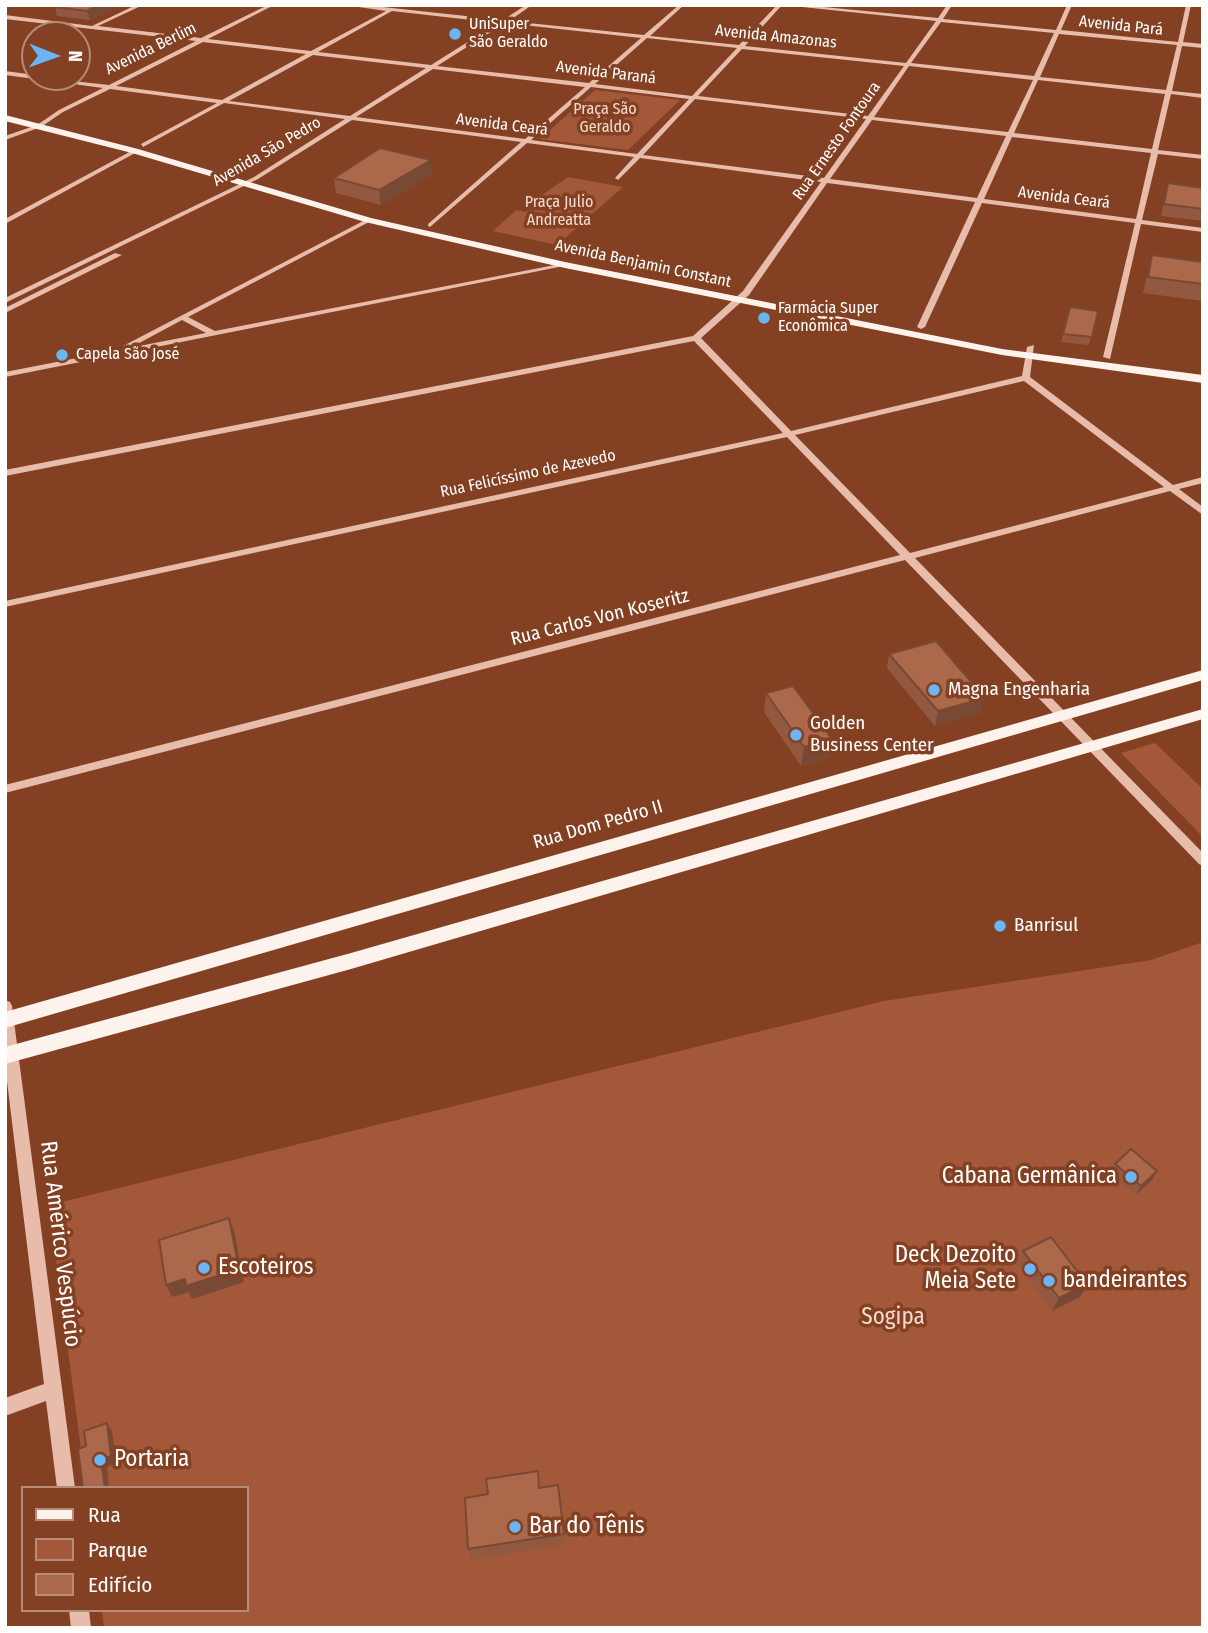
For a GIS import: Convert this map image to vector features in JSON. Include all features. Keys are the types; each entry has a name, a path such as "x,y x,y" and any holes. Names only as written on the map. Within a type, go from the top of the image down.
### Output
{"main road":[{"name":"Avenida Benjamin Constant","path":"5,110 135,151 255,182 743,296 1031,352 1203,379"},
{"name":"Avenida Benjamin Constant","path":"5,118 42,122 144,145 369,220 565,265 921,327 1031,352 1107,357 1203,369"},
{"name":"Rua Dom Pedro II","path":"6,1016 1203,675"},
{"path":"8,1056 351,961 1203,714"}],"street":[{"path":"93,27 141,5"},
{"name":"Avenida Berlim","path":"5,138 42,122 272,5"},
{"name":"Avenida Amazonas","path":"346,5 1203,96"},
{"path":"144,145 400,5"},
{"path":"430,225 682,5"},
{"path":"618,178 783,5"},
{"name":"Avenida Pará","path":"783,5 1203,46"},
{"name":"Rua Ernesto Fontoura","path":"696,338 743,296 950,5"},
{"path":"921,327 1070,5"},
{"path":"1107,357 1189,5"},
{"name":"Avenida São Pedro","path":"5,311 213,208 433,66 532,8"},
{"name":"Avenida São Pedro","path":"5,301 255,182 361,121 515,23 532,8"},
{"name":"Avenida Paraná","path":"5,17 1203,157"},
{"name":"Avenida Ceará","path":"5,73 1203,230"},
{"path":"5,222 135,151"},
{"path":"202,205 213,208"},
{"path":"111,354 369,220"},
{"path":"160,225 171,228"},
{"path":"119,245 131,248"},
{"path":"5,376 565,265"},
{"path":"76,266 89,270"},
{"path":"27,290 38,295"},
{"path":"182,317 212,333"},
{"path":"5,472 696,338 1203,861"},
{"path":"1031,352 1027,378 1203,512"},
{"name":"Rua Felicíssimo de Azevedo","path":"5,604 790,434 1027,378"},
{"name":"Rua Carlos Von Koseritz","path":"5,789 1203,480"},
{"name":"Rua Américo Vespúcio","path":"6,1016 8,1056 65,1486"},
{"path":"5,1407 54,1389"}],"green space":[{"name":"Praça São Geraldo","path":"595,90 680,100 628,150 540,139"},
{"name":"Praça Julio Andreatta","path":"568,177 623,187 557,245 493,231 516,210 525,212 534,207 529,204"},
{"path":"1155,743 1203,789 1203,837 1121,753"},
{"name":"Sogipa","path":"1203,942 1203,1628 104,1628 102,1612 248,1612 248,1486 86,1486 49,1205 884,1001 1151,960"}],"building":[{"path":"98,5 87,11 55,7"},
{"path":"380,148 431,160 379,190 334,178"},
{"path":"1168,183 1203,188 1203,209 1164,204"},
{"path":"1152,255 1203,262 1203,284 1148,277"},
{"path":"1070,307 1098,311 1092,337 1063,334"},
{"path":"936,641 985,698 938,711 889,654"},
{"path":"793,686 832,739 804,747 766,693"},
{"path":"1131,1149 1157,1171 1141,1186 1115,1164"},
{"name":"Escoteiros","path":"229,1218 239,1269 186,1286 185,1279 166,1285 159,1240"},
{"path":"1051,1237 1087,1284 1059,1298 1023,1251"},
{"name":"Portaria","path":"107,1423 111,1456 101,1460 105,1486 83,1486 78,1449 86,1446 84,1431"},
{"name":"Bar do Tênis","path":"538,1471 539,1488 558,1485 564,1534 468,1549 465,1498 488,1494 486,1479"}],"place":[{"name":"UniSuper São Geraldo","path":"455,34"},
{"name":"Farmácia Super Econômica","path":"764,318"},
{"name":"Capela São José","path":"62,355"},
{"name":"Magna Engenharia","path":"934,690"},
{"name":"Golden Business Center","path":"796,735"},
{"name":"Banrisul","path":"1000,926"},
{"name":"Cabana Germânica","path":"1131,1177"},
{"name":"Escoteiros","path":"204,1268"},
{"name":"Deck Dezoito Meia Sete","path":"1030,1269"},
{"name":"bandeirantes","path":"1049,1281"},
{"name":"Portaria","path":"100,1460"},
{"name":"Bar do Tênis","path":"515,1527"}]}
